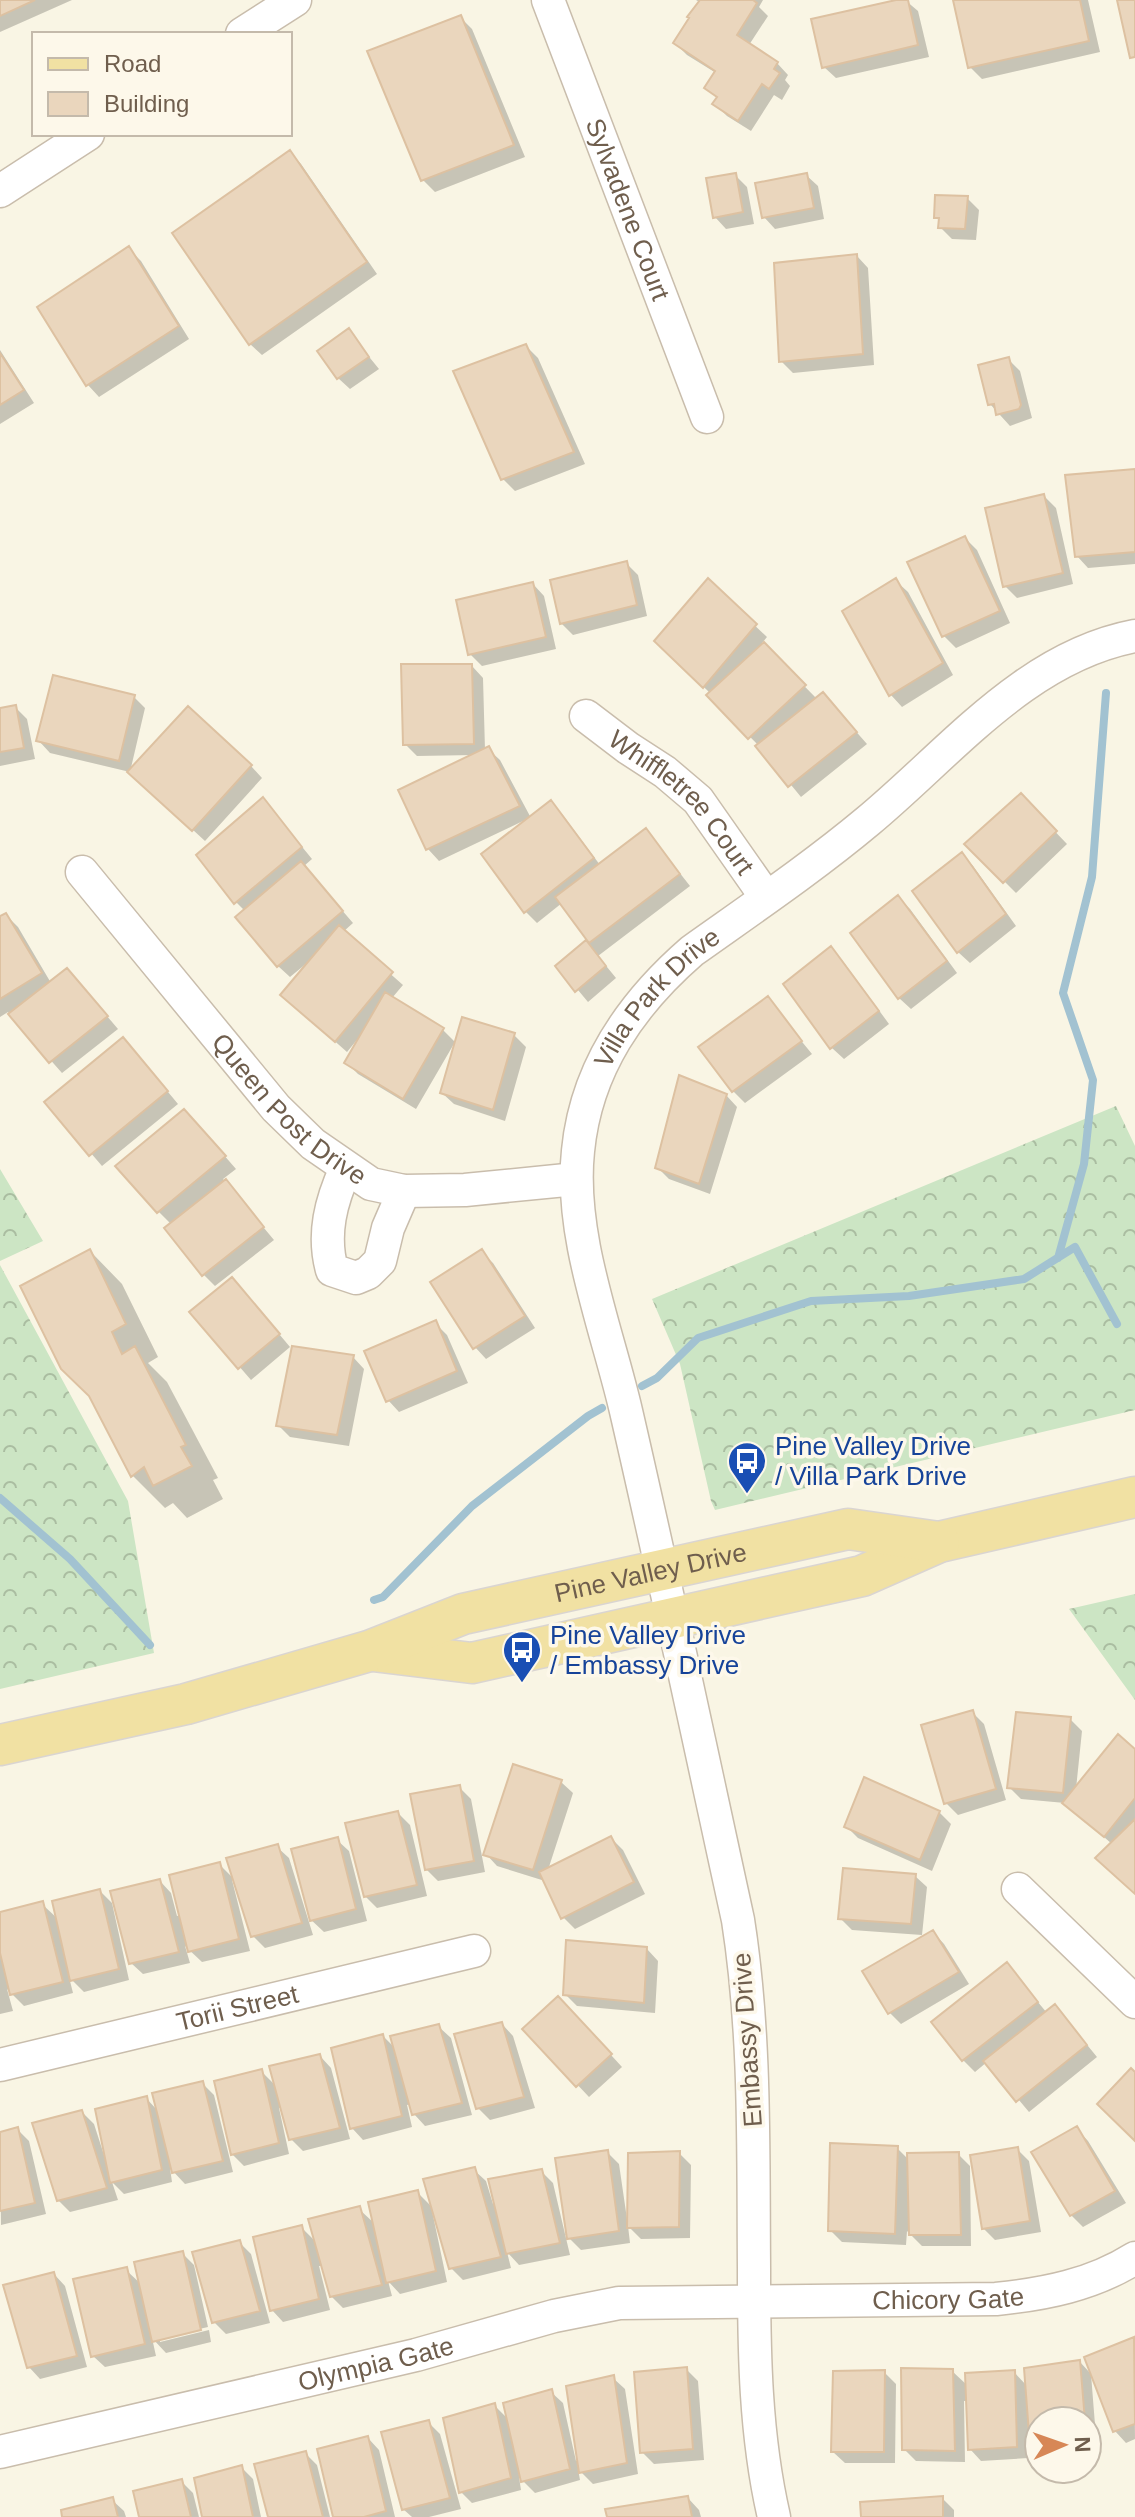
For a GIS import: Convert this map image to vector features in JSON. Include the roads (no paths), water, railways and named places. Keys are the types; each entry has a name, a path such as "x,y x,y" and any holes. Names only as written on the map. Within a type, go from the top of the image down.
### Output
{"main road":[{"name":"Pine Valley Drive","path":"369,1651 472,1663 862,1576 939,1542 1135,1497"},
{"name":"Pine Valley Drive","path":"0,1745 186,1704 369,1651 463,1614 848,1529 939,1542"}],"street":[{"path":"245,32 295,0"},
{"name":"Sylvadene Court","path":"548,0 707,417"},
{"path":"0,191 85,136"},
{"name":"Villa Park Drive","path":"660,1571 625,1406 579,1215 576,1179 578,1147 586,1111 604,1058 644,997 669,972 866,823 986,716 1039,674 1098,646 1135,636"},
{"name":"Whiffletree Court","path":"586,716 665,772 698,800 766,897"},
{"name":"Queen Post Drive","path":"82,872 276,1108 313,1144 371,1184 404,1191 465,1190 576,1179"},
{"path":"346,1168 330,1209 327,1254 332,1270 356,1278 368,1273 380,1261 388,1228 404,1191"},
{"name":"Embassy Drive","path":"660,1571 738,1920 746,1970 754,2116 757,2405 774,2517"},
{"path":"1018,1889 1135,2002"},
{"name":"Torii Street","path":"0,2065 474,1951"},
{"name":"Chicory Gate","path":"754,2301 996,2299 1037,2295 1077,2285 1135,2258"},
{"name":"Olympia Gate","path":"0,2452 416,2355 554,2316 606,2305 754,2301"}],"waterway":[{"path":"1058,1258 1084,1164 1093,1080 1063,993 1092,877 1106,693"},
{"path":"642,1386 657,1378 698,1338 811,1301 909,1296 1024,1279 1075,1247 1117,1324"},
{"path":"374,1600 383,1597 472,1506 602,1408"},
{"path":"0,1498 70,1559 150,1645"}],"place":[{"name":"Pine Valley Drive / Villa Park Drive","path":"747,1495"},
{"name":"Pine Valley Drive / Embassy Drive","path":"522,1684"}]}
